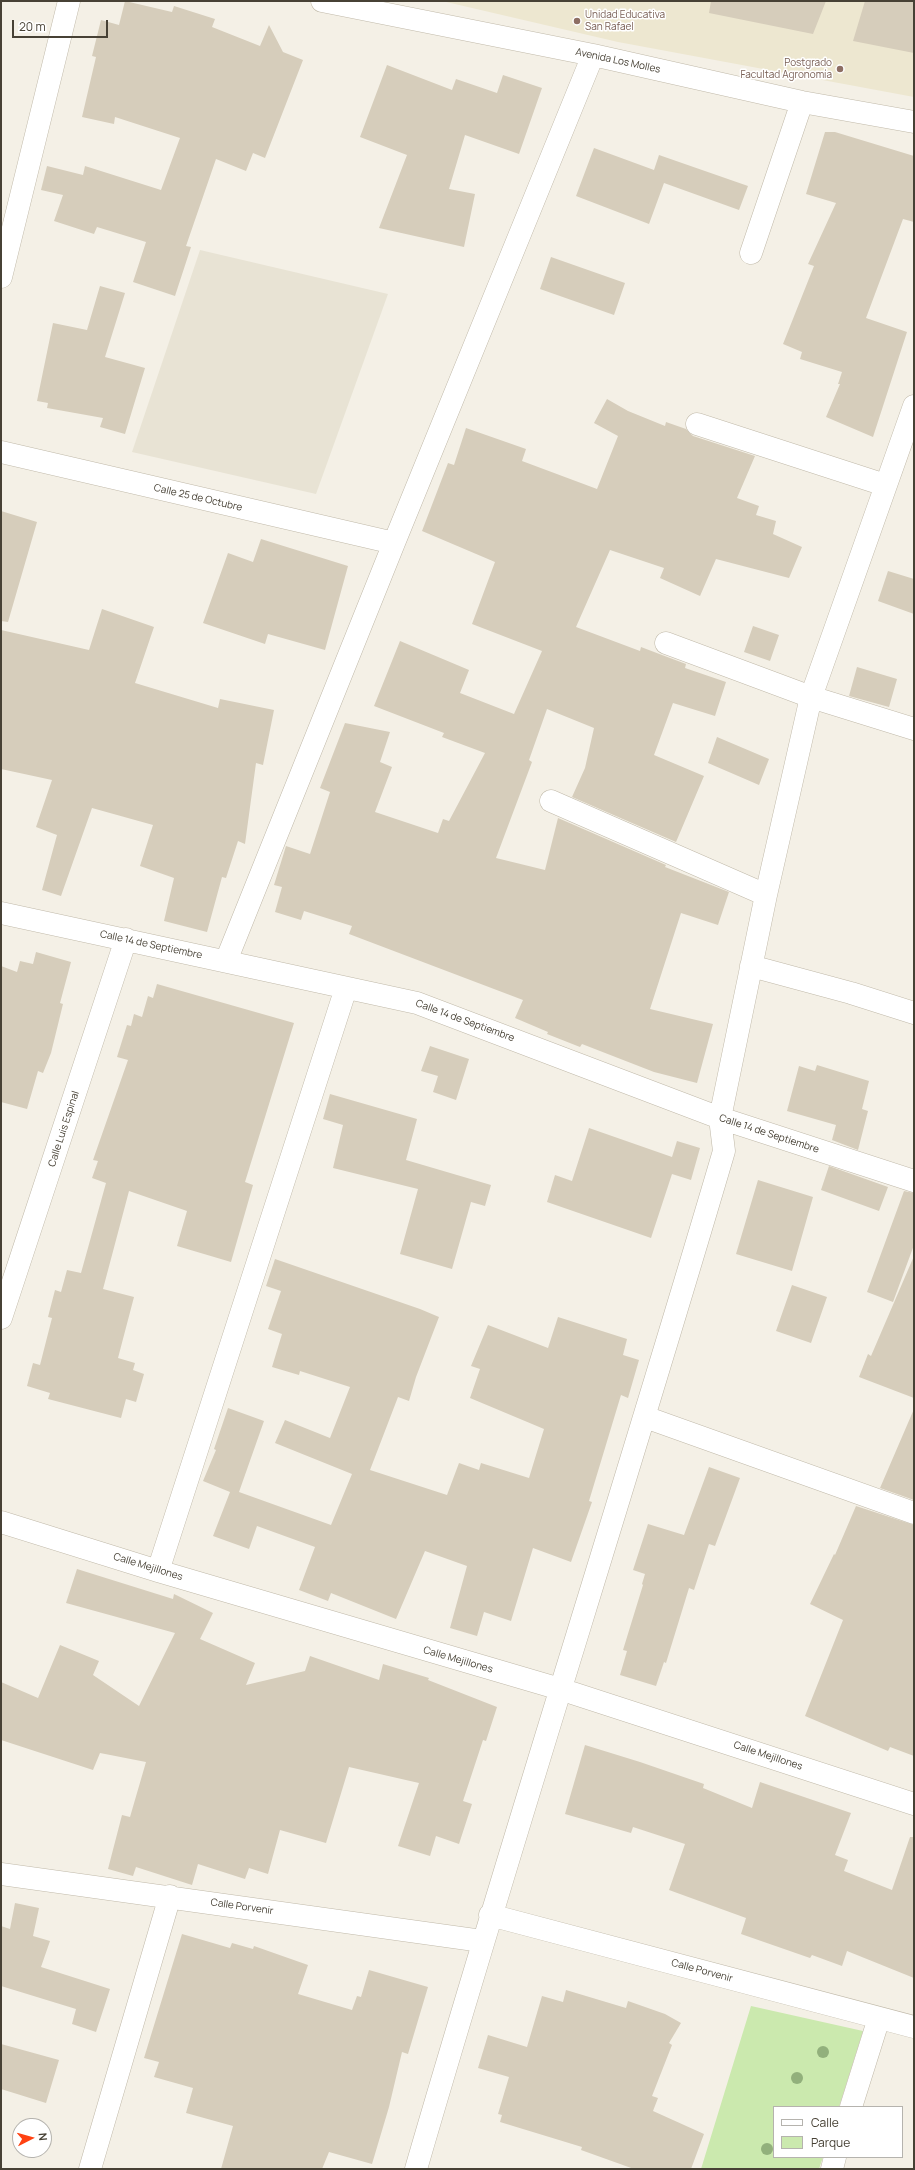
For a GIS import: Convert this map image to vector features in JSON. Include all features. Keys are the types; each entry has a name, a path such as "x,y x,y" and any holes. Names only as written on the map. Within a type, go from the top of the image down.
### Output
{"street":[{"path":"1,277 69,1"},
{"name":"Avenida Los Molles","path":"333,2 593,56 802,102 914,122"},
{"path":"226,961 394,543 593,56"},
{"path":"751,252 802,102"},
{"path":"416,2169 482,1941 645,1417 724,1151 720,1118 766,895 812,697 885,485 909,440 914,406"},
{"path":"697,424 885,485"},
{"name":"Calle 25 de Octubre","path":"1,452 394,543"},
{"path":"666,643 812,697 914,729"},
{"path":"551,801 766,895"},
{"name":"Calle 14 de Septiembre","path":"1,913 417,1003 720,1118 914,1181"},
{"name":"Calle Luis Espinal","path":"1,1318 126,939"},
{"path":"751,966 851,993 914,1013"},
{"path":"158,1571 346,988"},
{"path":"645,1417 914,1513"},
{"name":"Calle Mejillones","path":"1,1522 158,1571 560,1689 914,1804"},
{"name":"Calle Porvenir","path":"1,1874 170,1896 482,1941"},
{"path":"90,2169 170,1896"},
{"name":"Calle Porvenir","path":"490,1916 914,2027"},
{"path":"851,2106 879,2018"},
{"path":"832,2169 835,2158"}],"shaded area":[{"name":"Postgrado Facultad Agronomía","path":"442,1 914,1 914,97 618,42"},
{"path":"200,250 388,294 316,494 132,452"}],"green space":[{"path":"751,2006 863,2031 839,2106 773,2106 773,2158 823,2158 819,2169 701,2169"}],"building":[{"path":"125,1 172,12 174,6 215,19 212,27 260,46 269,25 283,52 303,60 265,158 253,153 246,171 216,159 186,246 191,247 175,296 133,282 146,242 97,227 94,234 54,221 63,195 41,190 47,166 83,175 85,166 161,190 180,138 115,117 114,124 82,117 96,57 92,56 101,20 119,25"},
{"path":"711,1 826,1 813,34 709,13"},
{"path":"865,1 914,1 914,53 853,41"},
{"path":"387,65 452,90 456,79 497,93 503,75 542,88 519,154 465,135 449,189 475,194 464,247 379,228 407,155 360,137"},
{"path":"825,132 835,132 914,156 914,222 903,219 866,318 907,332 873,437 826,417 840,384 838,384 842,372 800,359 802,352 783,344 814,266 808,264 836,203 806,194"},
{"path":"594,148 654,170 659,155 748,186 739,210 664,183 649,224 576,196"},
{"path":"551,257 625,283 614,315 540,289"},
{"path":"100,286 125,293 105,357 145,368 125,434 100,427 103,418 47,408 48,403 37,401 53,323 87,330"},
{"path":"607,399 628,411 665,426 666,422 686,429 693,436 755,456 737,498 759,506 756,515 776,521 773,534 802,547 789,578 716,559 700,596 660,578 664,568 610,550 576,627 640,651 641,647 686,664 685,668 726,682 715,716 673,703 654,755 704,776 676,842 572,797 585,768 594,728 547,709 529,760 532,762 496,858 545,870 558,818 666,865 665,867 729,892 718,925 681,913 650,1009 713,1024 697,1083 654,1072 582,1044 580,1047 547,1034 548,1032 515,1018 523,1000 349,934 352,926 304,911 301,920 275,912 282,887 274,885 286,846 310,854 330,792 320,788 345,723 390,732 380,762 392,767 375,812 438,833 443,819 449,821 485,753 442,737 444,733 374,706 400,641 469,670 460,693 514,714 542,651 472,624 495,562 422,531 448,463 454,465 466,428 526,449 522,461 597,489 618,436 594,423"},
{"path":"1,511 37,522 8,622 1,621"},
{"path":"261,539 348,566 325,650 268,634 265,644 203,623 228,553 253,562"},
{"path":"888,571 914,579 914,614 878,601"},
{"path":"102,609 154,627 135,683 218,708 220,699 274,710 263,765 256,763 245,844 238,841 226,878 222,877 207,932 164,921 174,878 140,866 153,825 92,808 61,896 42,890 57,835 36,827 52,780 1,769 1,630 89,650"},
{"path":"753,626 779,635 770,661 744,652"},
{"path":"857,667 897,679 889,707 849,696"},
{"path":"717,737 769,759 759,785 708,763"},
{"path":"36,952 71,962 60,1003 63,1004 51,1053 43,1073 38,1071 27,1109 1,1102 1,966 17,972 20,961 33,964"},
{"path":"157,984 294,1023 245,1182 253,1185 231,1262 177,1246 187,1211 129,1191 103,1289 134,1297 118,1358 135,1363 133,1370 144,1374 136,1402 126,1399 121,1418 48,1399 50,1393 27,1386 33,1363 40,1365 52,1318 48,1317 55,1290 61,1292 67,1270 81,1273 106,1183 92,1178 98,1161 93,1160 128,1060 117,1057 127,1025 131,1026 134,1014 142,1017 148,996 153,998"},
{"path":"430,1046 469,1059 456,1100 433,1092 438,1076 421,1071"},
{"path":"817,1065 869,1081 862,1109 868,1111 858,1150 832,1140 836,1125 787,1111 799,1066 815,1071"},
{"path":"330,1094 417,1119 406,1160 491,1185 485,1206 471,1202 452,1269 400,1254 418,1189 333,1168 343,1125 323,1119"},
{"path":"589,1128 672,1157 677,1141 700,1148 691,1180 672,1174 651,1238 547,1202 555,1175 572,1181"},
{"path":"829,1166 888,1187 879,1211 821,1190"},
{"path":"758,1180 813,1197 792,1271 736,1254"},
{"path":"904,1191 914,1193 914,1245 893,1302 867,1292"},
{"path":"914,1256 914,1398 859,1377 868,1354 871,1356"},
{"path":"275,1259 420,1309 439,1317 416,1377 409,1401 398,1397 370,1470 447,1495 459,1463 479,1470 481,1463 529,1478 544,1429 470,1398 480,1369 471,1366 488,1325 548,1348 558,1317 627,1339 623,1355 639,1360 628,1398 621,1395 589,1501 592,1502 571,1562 533,1548 511,1621 484,1612 477,1636 450,1628 467,1566 425,1551 396,1619 331,1593 328,1601 299,1590 315,1547 257,1526 249,1549 213,1536 230,1492 203,1481 216,1450 214,1449 228,1408 264,1421 239,1492 331,1525 352,1474 275,1443 285,1420 330,1438 350,1387 300,1371 299,1375 272,1367 282,1334 268,1329 281,1291 266,1286"},
{"path":"792,1285 827,1297 811,1343 776,1331"},
{"path":"914,1409 914,1500 880,1488"},
{"path":"709,1467 740,1478 715,1546 709,1544 694,1590 689,1588 666,1663 664,1662 656,1686 620,1675 627,1651 623,1650 645,1574 633,1570 648,1524 684,1535"},
{"path":"856,1506 914,1525 914,1756 890,1747 888,1751 805,1716 843,1620 810,1604 834,1554 835,1555"},
{"path":"77,1569 173,1599 174,1594 213,1613 200,1639 255,1663 246,1685 305,1671 310,1656 379,1680 383,1664 429,1678 428,1680 497,1707 486,1741 483,1740 463,1801 472,1804 459,1844 436,1836 430,1856 398,1846 419,1783 349,1767 326,1843 280,1830 268,1874 249,1868 245,1879 198,1864 192,1885 136,1867 133,1876 108,1869 122,1815 130,1817 146,1762 100,1753 93,1770 1,1740 1,1682 38,1698 60,1645 99,1661 93,1675 139,1706 175,1633 66,1603"},
{"path":"585,1745 704,1784 703,1788 752,1808 760,1782 851,1813 835,1855 848,1860 844,1871 892,1890 910,1837 914,1837 914,1978 847,1951 842,1966 812,1955 810,1958 741,1934 746,1918 669,1890 685,1844 633,1827 631,1833 565,1814"},
{"path":"15,1903 39,1908 33,1936 50,1941 41,1967 110,1989 96,2032 72,2024 76,2009 1,1986 1,1926 10,1929"},
{"path":"182,1934 230,1948 232,1943 253,1949 254,1946 308,1965 298,1994 352,2010 357,1996 361,1997 369,1970 428,1987 408,2054 402,2052 389,2107 372,2164 329,2152 322,2169 221,2169 233,2126 186,2113 193,2088 154,2077 159,2062 144,2058"},
{"path":"566,1990 626,2008 628,2001 665,2014 681,2023 669,2043 672,2045 652,2096 658,2098 653,2111 704,2134 691,2169 634,2169 581,2150 582,2147 500,2122 502,2115 498,2114 509,2077 478,2068 488,2035 527,2047 542,1996 563,2002"},
{"path":"1,2044 59,2060 46,2103 1,2089"}],"place":[{"name":"Unidad Educativa San Rafael","path":"577,21"},
{"name":"Postgrado Facultad Agronomía","path":"840,69"}]}
